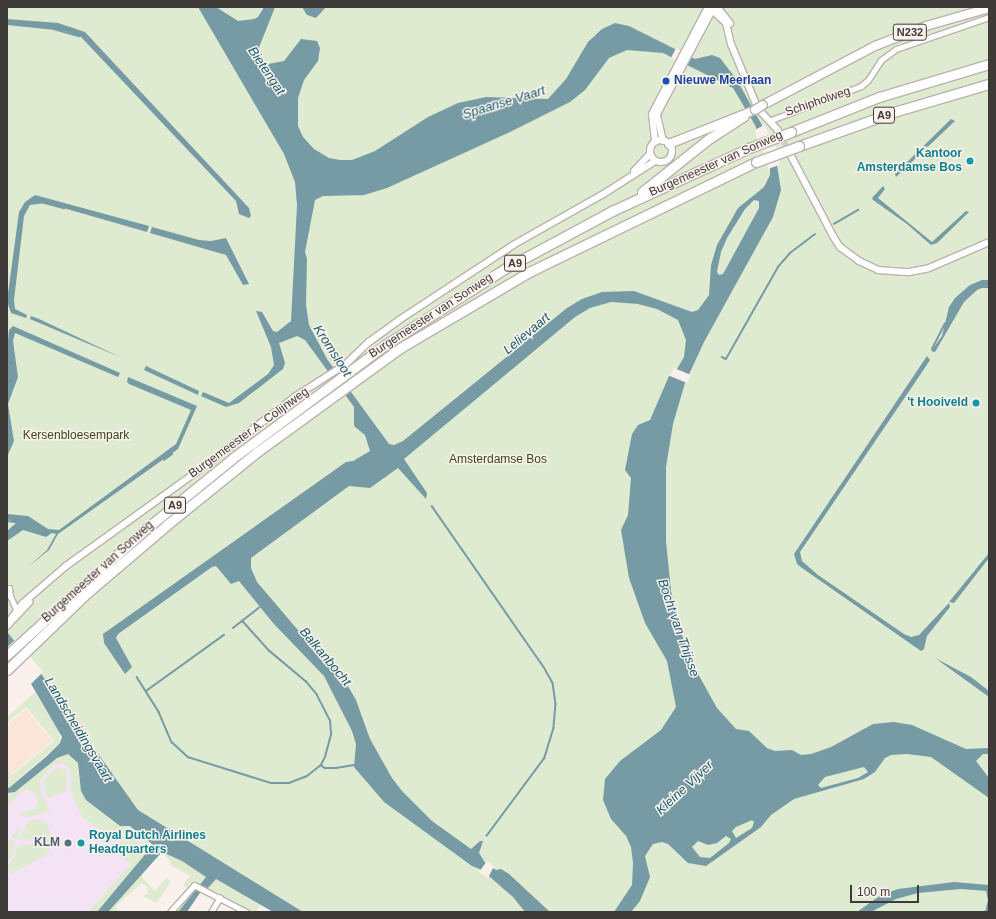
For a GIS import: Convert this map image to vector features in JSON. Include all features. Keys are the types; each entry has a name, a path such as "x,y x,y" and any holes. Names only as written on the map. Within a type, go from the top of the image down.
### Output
{"highway":[{"name":"Burgemeester van Sonweg","path":"7,655 34,628 142,532 323,385 349,366 506,268 612,211 749,148 878,97 989,64"},
{"name":"Burgemeester van Sonweg","path":"8,669 88,594 168,524 257,452 356,378 434,325 494,290 756,162 897,111 989,84"},
{"name":"A9","path":"612,211 662,178 707,141 744,116"}],"main road":[{"name":"N232","path":"666,142 744,116 875,46 926,26 989,8"}],"street":[{"path":"632,174 650,154 650,149 655,142 652,114 712,8 726,23 735,50 760,107 778,130"},
{"name":"Schipholweg","path":"771,120 860,86 868,80 881,60 896,49 989,18"},
{"path":"650,154 655,161 662,163 669,159 672,152 666,142 658,114 679,67"},
{"path":"655,142 666,142"},
{"path":"790,154 840,247 859,262 878,270 909,272 929,268 989,242"},
{"path":"349,366 380,334 456,281 655,161"},
{"name":"Burgemeester A. Colijnweg","path":"7,625 32,597 74,559 210,462 296,396 323,385"},
{"path":"8,588 10,596 18,612"},
{"path":"170,912 192,886 198,886 246,912"},
{"path":"211,912 220,897"}],"shaded area":[{"path":"26,709 52,741 12,774 7,768 7,725"},
{"name":"KLM","path":"58,755 124,817 152,847 97,912 7,912 7,791"}],"green space":[{"name":"Amsterdamse Bos","path":"7,7 989,7 989,912 303,912 138,816 7,633"},
{"path":"35,692 60,733 60,743 9,788 7,787 7,769 12,775 54,741 26,707 7,723 7,717"},
{"path":"68,754 78,763 80,783 120,826 130,826 153,846 97,912 88,912 131,864 118,854 140,852 144,843 139,836 100,830 82,817 70,787 70,769 62,763 52,766 40,781 41,792 50,812 26,817 19,815 22,812 35,809 38,803 37,796 27,789 19,793 7,808 7,793 11,793 57,758"},
{"path":"58,767 67,771 66,791 48,799 44,787 44,778"},
{"path":"37,819 46,822 53,839 51,846 41,838 19,840 29,821"},
{"path":"21,826 18,839 16,840 11,836"},
{"path":"121,836 138,840 139,848 133,851 119,851"},
{"path":"9,838 14,842 15,846 10,860 7,860"},
{"path":"40,844 50,849 45,856 10,874 7,865 14,858 18,845"},
{"path":"162,852 182,861 204,875 206,879 202,884 191,883 187,888 183,885 190,876 170,865 170,861"},
{"path":"142,873 142,877 155,891 166,878 171,881 157,903 143,896 148,894 147,887 142,883 116,906 119,912 108,912"},
{"path":"216,879 260,905 256,912 251,912 219,893 203,888"},
{"path":"194,888 199,889 178,912 172,912"}],"water":[{"path":"198,7 216,7 238,21 258,17 264,7 275,7 258,50 260,58 268,64 284,61 301,39 317,41 320,48 318,61 304,80 298,98 298,126 303,137 314,149 329,158 340,160 352,160 375,151 428,117 458,103 486,97 548,99 566,79 588,42 602,29 615,23 629,26 695,59 712,55 720,58 737,80 768,136 777,165 781,190 773,217 704,342 685,383 673,424 666,467 666,541 671,591 681,633 697,672 717,708 736,729 749,731 767,748 775,751 792,750 801,755 811,754 831,747 873,724 894,722 912,725 966,749 989,748 989,754 983,754 976,761 989,778 989,798 931,757 907,754 891,755 885,758 875,772 864,779 794,799 771,815 761,827 706,866 688,863 668,844 662,842 653,844 645,856 650,877 640,901 631,912 614,912 632,885 633,863 631,847 626,836 611,819 603,800 605,779 620,761 661,730 676,707 667,661 645,623 629,578 621,530 628,515 631,478 625,470 632,434 638,425 650,420 669,376 673,376 684,357 686,340 678,320 657,309 638,304 611,302 590,308 575,317 404,459 427,493 426,499 398,468 370,488 349,486 251,558 251,568 257,582 297,629 326,657 346,683 356,700 370,739 392,778 402,791 432,821 471,849 480,841 483,841 479,853 486,864 496,870 501,869 509,874 550,912 525,912 513,897 482,870 472,866 384,802 354,767 356,744 352,731 324,676 273,623 239,581 231,584 216,566 212,567 118,634 116,638 132,667 125,674 104,643 103,634 346,462 353,461 370,451 365,435 354,426 354,407 305,340 297,336 279,343 285,363 283,369 239,403 226,407 201,396 203,392 229,403 268,374 274,365 271,347 256,311 262,312 273,331 277,332 291,321 297,205 295,182 284,154","holes":["627,50 663,53 733,88 755,125 770,165 770,175 764,187 738,208 717,245 711,265 709,295 698,310 692,312 634,291 602,292 582,299 567,308 403,441 394,445 389,444 327,359 309,325 306,305 307,259 305,252 315,200 323,196 364,195 387,188 510,132 570,102 585,90 609,58","754,200 759,201 759,208 723,274 719,275 717,272 721,252 727,238 745,209","864,767 868,772 858,778 821,788 818,785 825,777","752,820 754,822 752,828 736,838 732,831 736,827","726,836 731,839 729,843 710,858 700,857 692,847 698,841 708,845 717,843"]},
{"path":"302,7 326,7 316,18 307,15"},
{"path":"7,19 58,23 85,32 249,208 251,216 249,218 239,214 236,201 81,37 65,31 7,25"},
{"path":"951,119 955,121 896,177 895,174"},
{"path":"883,186 885,189 878,198 932,242 966,211 969,212 937,243 931,245 907,224 873,200 872,198"},
{"path":"35,195 149,226 147,232 46,203 30,205 24,216 14,300 15,309 27,315 26,318 11,313 7,301 19,212 25,202"},
{"path":"152,227 199,240 211,241 226,238 249,284 243,285 226,255 150,233"},
{"path":"982,280 989,280 989,285 977,290 964,302 935,352 931,351 942,336 949,307 955,298 970,285"},
{"path":"31,316 39,319 122,358 30,319"},
{"path":"13,326 120,373 118,377 15,333 13,341 18,377 8,404 14,441 7,457 7,351 9,330"},
{"path":"927,356 930,360 800,552 802,561 818,575 904,634 911,637 919,635 949,603 950,607 927,636 924,649 921,651 802,568 797,564 794,554"},
{"path":"146,366 199,391 198,395 144,370"},
{"path":"128,377 197,406 178,449 58,534 49,550 28,567 47,550 56,534 52,533 46,537 23,530 7,541 7,531 16,523 7,519 7,514 28,516 48,529 59,530 176,444 191,410 129,384 127,382"},
{"path":"989,553 989,558 954,603 949,602"},
{"name":"Landscheidingsvaart","path":"7,632 37,668 138,810 303,912 273,912 216,879 208,888 204,887 187,912 178,912 206,877 182,861 162,852 108,912 97,912 153,845 130,826 120,826 86,800 81,791 78,763 68,754 57,758 15,792 7,793 7,787 9,788 47,756 60,743 62,737 20,665 7,648"},
{"path":"935,658 971,677 989,691 989,697"},
{"path":"954,882 989,885 989,912 985,912 988,900 986,891 961,889 918,893 896,899 871,912 857,912 881,895 898,889"}],"pier":[{"path":"676,48 691,56 686,66 671,58"},
{"path":"764,125 781,156 779,165 768,169 768,162 757,140 755,130"},
{"path":"674,368 691,375 687,383 670,376"},
{"path":"16,639 43,672 29,686 7,651 7,647"},
{"path":"487,861 496,868 493,868 488,878 479,872"}],"waterway":[{"path":"54,29 79,36"},
{"path":"41,202 64,208"},
{"path":"834,224 858,210"},
{"path":"722,357 726,359 778,267 790,253 815,234"},
{"path":"981,287 989,287"},
{"path":"932,349 945,324"},
{"path":"136,385 153,392"},
{"path":"164,460 172,454"},
{"path":"432,506 544,667 553,683 556,704 554,728 545,758 487,836"},
{"path":"7,521 15,522"},
{"path":"233,628 259,608"},
{"path":"137,677 159,712 172,742 188,757 271,783 289,783 307,776 321,765 325,757 331,734 330,721 317,695 306,682 269,651 242,621"},
{"path":"146,691 224,635"},
{"path":"321,765 325,768 354,765"}],"tunnel":[{"path":"780,134 789,152"}],"place":[{"name":"Nieuwe Meerlaan","path":"666,81"},
{"name":"Kantoor Amsterdamse Bos","path":"970,161"},
{"name":"'t Hooiveld","path":"976,403"},
{"name":"KLM","path":"68,843"},
{"name":"Royal Dutch Airlines Headquarters","path":"81,843"}],"water label":[{"name":"Bietengat","path":"266,71"},
{"name":"Spaanse Vaart","path":"504,103"},
{"name":"Lelievaart","path":"527,334"},
{"name":"Kromsloot","path":"332,351"},
{"name":"Bocht van Thijsse","path":"678,628"},
{"name":"Balkanbocht","path":"325,657"},
{"name":"Kleine Vijver","path":"685,788"}],"park label":[{"name":"Kersenbloesempark","path":"76,436"}]}
